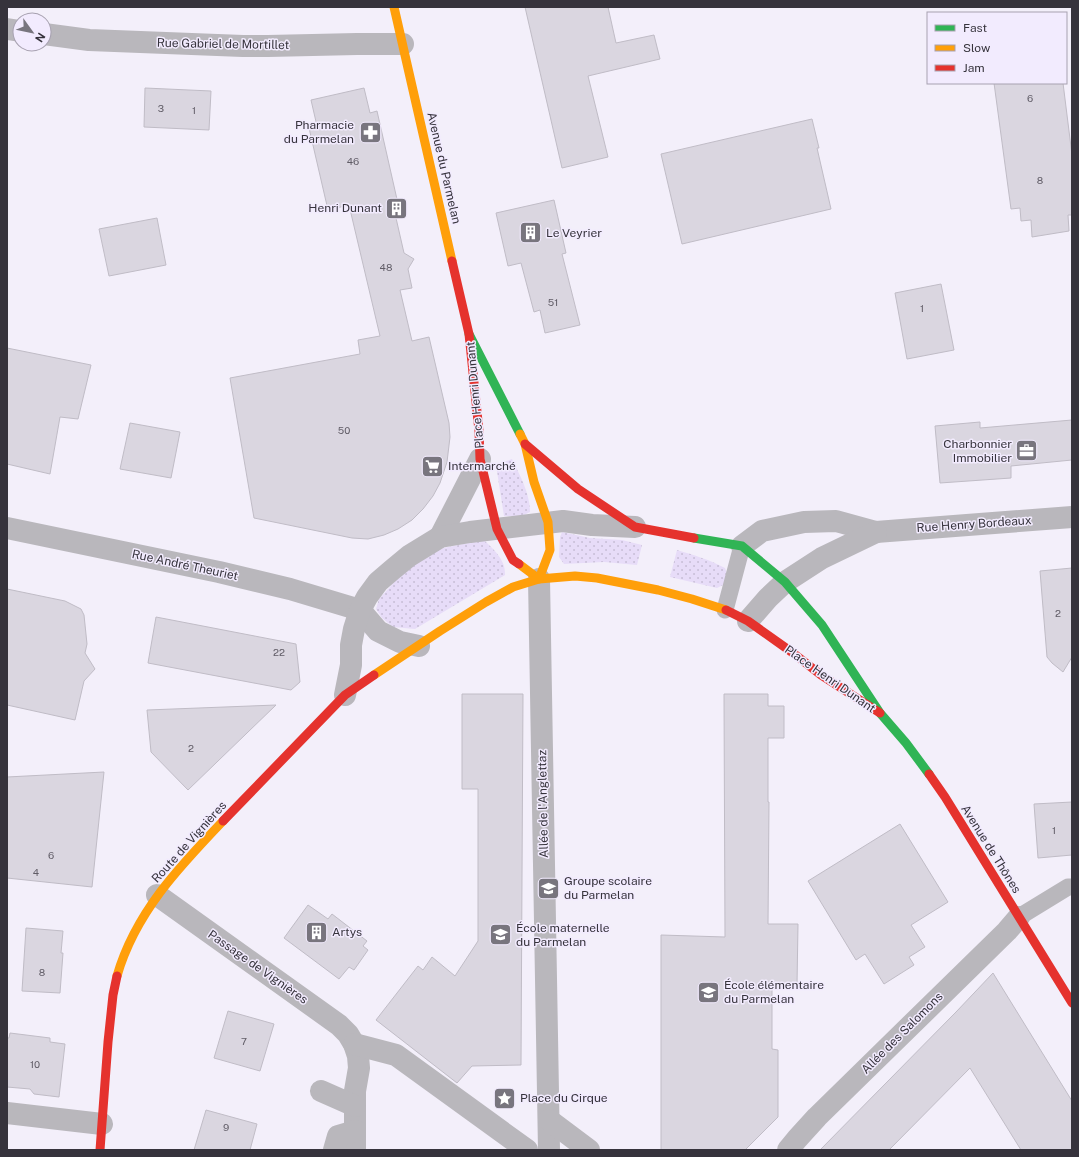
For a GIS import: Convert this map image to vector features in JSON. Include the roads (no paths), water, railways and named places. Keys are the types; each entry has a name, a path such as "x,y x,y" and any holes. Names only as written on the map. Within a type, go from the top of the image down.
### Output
{"main road":[{"name":"Avenue du Parmelan","path":"394,7 469,334"},
{"name":"Place Henri Dunant","path":"469,334 524,444 534,482 548,522 550,550 539,579"},
{"name":"Place Henri Dunant","path":"469,334 479,431 480,459 497,529 513,560 539,579"},
{"name":"Place Henri Dunant","path":"524,444 578,489 636,527 742,546 785,582 822,625 880,713"},
{"name":"Place Henri Dunant","path":"419,646 513,586 539,579 575,576 597,578 665,592 725,610 748,621 821,675 880,713"},
{"name":"Route de Vignières","path":"100,1150 108,1042 116,978 121,961 146,911 173,874 194,851 345,695 419,646"},
{"name":"Avenue de Thônes","path":"880,713 906,743 945,797 1072,1003"}],"street":[{"name":"Rue Gabriel de Mortillet","path":"52,35 104,41 243,46 403,44"},
{"name":"Place Henri Dunant","path":"440,537 480,459"},
{"name":"Rue Henry Bordeaux","path":"742,546 762,531 804,522 836,521 876,532 1072,517"},
{"name":"Place Henri Dunant","path":"345,695 351,665 351,645 354,629 360,610 367,597 378,582 409,556 440,537 563,521 592,525 636,527"},
{"name":"Rue André Theuriet","path":"7,528 219,572 290,589 360,610"},
{"name":"Rue Henry Bordeaux","path":"748,621 768,598 785,582 822,558 876,532"},
{"name":"Allée de l'Anglettaz","path":"539,579 549,1150"},
{"path":"360,610 378,630 400,642 419,646"},
{"name":"Passage de Vignières","path":"157,895 339,1025 348,1034 354,1044 358,1056 359,1068 355,1091 355,1141"},
{"name":"Allée des Salomons","path":"788,1150 817,1117 1019,918"},
{"path":"354,1044 396,1055 527,1150"},
{"path":"321,1091 355,1106"},
{"path":"7,1113 102,1124"},
{"path":"549,1120 589,1150"},
{"path":"334,1150 338,1136 355,1141"}],"lane":[{"path":"725,610 742,546"},
{"path":"1019,918 1068,887 1072,887"}],"place":[{"name":"Pharmacie du Parmelan","path":"370,132"},
{"name":"Henri Dunant","path":"397,208"},
{"name":"Le Veyrier","path":"531,233"},
{"name":"Charbonnier Immobilier","path":"1027,451"},
{"name":"Intermarché","path":"432,466"},
{"name":"Groupe scolaire du Parmelan","path":"548,888"},
{"name":"Artys","path":"316,932"},
{"name":"École maternelle du Parmelan","path":"501,935"},
{"name":"École élémentaire du Parmelan","path":"709,992"},
{"name":"Place du Cirque","path":"505,1098"}]}
